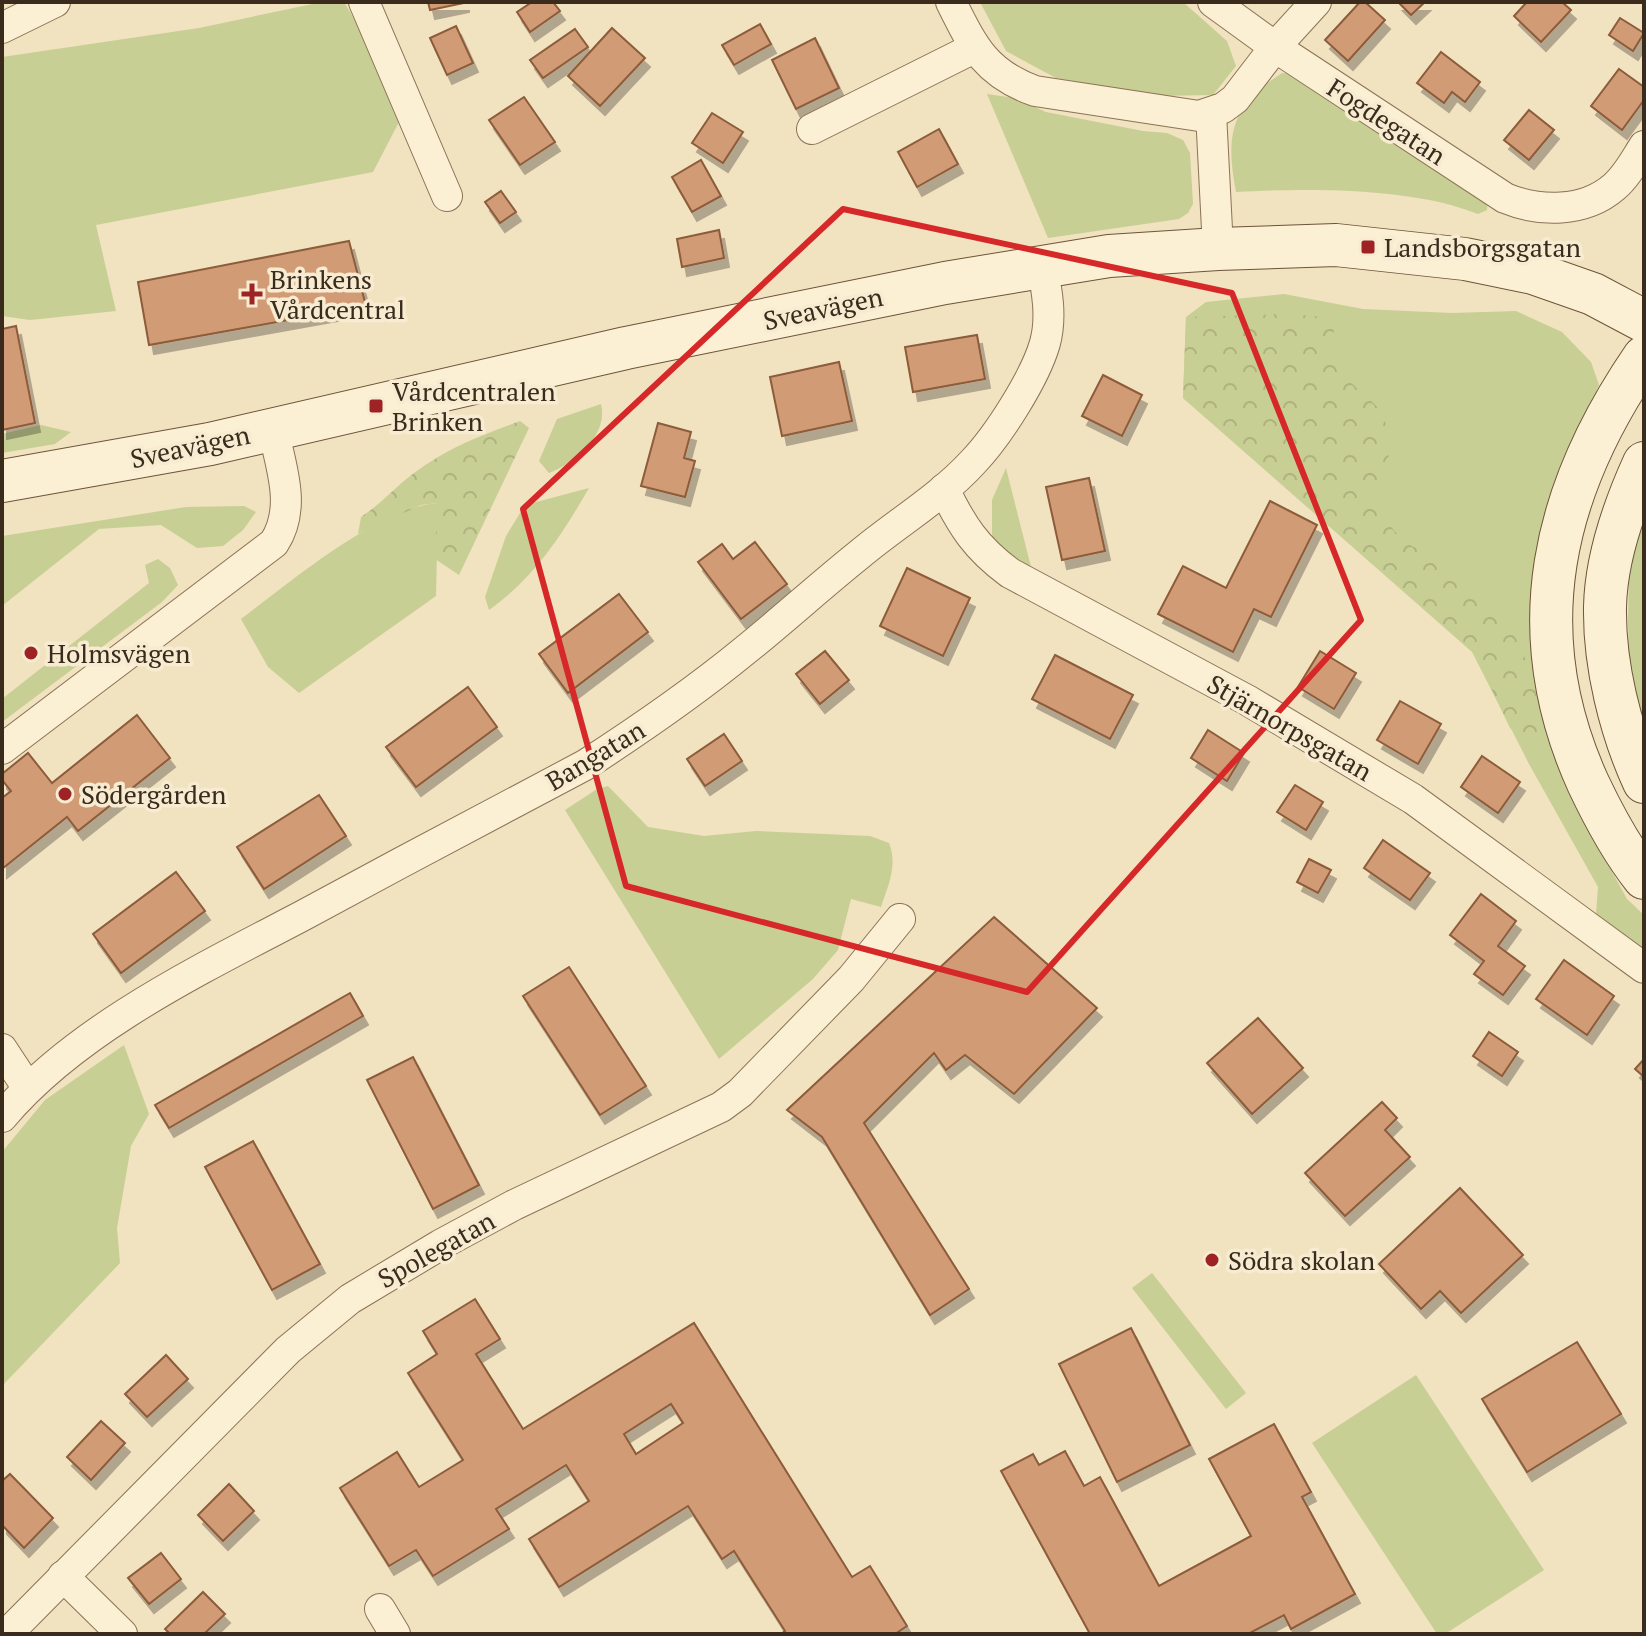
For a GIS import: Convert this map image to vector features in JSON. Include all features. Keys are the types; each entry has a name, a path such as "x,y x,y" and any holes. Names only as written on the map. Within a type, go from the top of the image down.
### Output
{"main road":[{"name":"Sveavägen","path":"2,481 140,457 273,429 626,348 1042,265 1109,256 1336,245 1465,259 1533,273 1593,294 1644,321"},
{"path":"1644,357 1614,401 1578,478 1560,539 1550,623 1561,706 1577,759 1601,810 1630,861 1644,878"},
{"path":"1644,463 1628,499 1614,550 1605,606 1609,660 1620,715 1644,782"}],"street":[{"path":"364,2 447,196"},
{"path":"951,2 974,48 1002,75 1035,91 1186,116 1211,113 1235,99 1275,47 1316,2"},
{"name":"Fogdegatan","path":"1213,2 1275,47 1505,198 1540,209 1573,205 1601,196 1613,188 1644,146"},
{"path":"2,28 45,8"},
{"path":"812,129 974,48"},
{"path":"1211,113 1218,249"},
{"name":"Bangatan","path":"2,1117 27,1087 87,1041 160,993 585,765 639,730 741,654 861,552 944,489 992,440 1045,344 1049,304 1042,265"},
{"path":"2,749 274,543 282,531 287,506 273,429"},
{"name":"Stjärnorpsgatan","path":"944,489 971,539 989,558 1010,573 1247,700 1413,799 1644,968"},
{"name":"Spolegatan","path":"7,1634 288,1350 350,1299 514,1205 721,1107 740,1093 851,979 900,919"},
{"path":"2,1049 27,1087"},
{"path":"63,1576 122,1634"}],"highlighted area":[{"path":"843,209 1232,293 1361,620 1027,992 626,886 523,509"}],"green space":[{"path":"322,2 344,2 356,22 399,122 373,172 96,225 116,311 30,320 2,316 2,57 199,28"},
{"path":"980,2 1183,2 1227,41 1236,66 1213,95 1160,96 1056,78 1006,51"},
{"path":"1282,73 1295,73 1488,199 1487,210 1478,214 1422,199 1359,191 1236,192 1231,154 1236,123 1252,97"},
{"path":"987,94 1015,98 1046,112 1167,133 1183,140 1190,153 1193,204 1188,213 1179,219 1048,238"},
{"path":"1284,294 1363,309 1452,313 1516,311 1562,332 1591,362 1599,385 1569,456 1549,518 1587,826 1627,899 1644,915 1644,949 1596,914 1598,887 1529,764 1472,652 1183,398 1186,317 1206,302"},
{"path":"1291,314 1333,318 1336,369 1383,412 1391,447 1376,507 1404,541 1447,562 1487,596 1502,615 1515,636 1533,681 1542,732 1526,741 1510,728 1473,650 1183,398 1186,317"},
{"path":"601,404 600,426 588,446 549,473 539,461 557,419"},
{"path":"520,421 529,428 459,575 435,559 437,503 421,505 358,534 361,517 426,464 465,443"},
{"path":"41,425 71,432 55,444 2,453 2,434"},
{"path":"1006,468 1032,571 1009,556 992,537 992,500"},
{"path":"589,488 546,555 520,584 489,610 485,597 506,536 525,505"},
{"path":"438,503 436,596 299,693 268,667 241,619 362,532 415,508"},
{"path":"244,506 256,512 243,530 223,546 197,548 161,525 99,529 2,606 2,536 186,507"},
{"path":"1644,508 1644,732 1629,666 1628,619 1629,569"},
{"path":"158,559 170,568 178,585 162,602 2,722 2,699 149,583 145,565"},
{"path":"608,786 648,827 704,836 756,831 870,836 889,843 892,867 881,907 851,899 838,950 813,979 719,1059 565,810 597,789"},
{"path":"124,1045 149,1114 131,1146 117,1228 120,1263 2,1386 2,1152 45,1100"},
{"path":"1152,1273 1246,1393 1226,1409 1132,1288"},
{"path":"1416,1375 1544,1570 1445,1634 1437,1634 1312,1443"}],"building":[{"path":"428,2 464,2 464,3 430,10"},
{"path":"532,2 553,2 560,11 530,32 517,12"},
{"path":"1360,2 1365,2 1385,20 1348,61 1325,40"},
{"path":"1398,2 1425,2 1411,15"},
{"path":"1527,2 1562,2 1571,10 1541,42 1514,16"},
{"path":"1620,18 1644,33 1633,51 1609,35"},
{"path":"760,24 771,44 734,65 722,45"},
{"path":"456,26 473,63 447,75 430,38"},
{"path":"612,28 645,58 600,106 568,76"},
{"path":"575,29 588,47 543,78 530,60"},
{"path":"815,38 839,88 796,109 772,60"},
{"path":"1441,52 1480,82 1465,102 1452,92 1444,103 1417,83"},
{"path":"1619,69 1644,87 1644,100 1622,130 1591,106"},
{"path":"524,97 555,142 520,165 489,120"},
{"path":"1529,110 1554,130 1529,160 1504,140"},
{"path":"712,113 743,132 723,163 692,143"},
{"path":"939,129 958,164 917,187 898,152"},
{"path":"701,160 721,196 692,212 672,177"},
{"path":"501,191 516,212 500,223 485,202"},
{"path":"719,230 724,258 682,267 677,239"},
{"name":"Brinkens Vårdcentral","path":"349,241 366,306 149,345 138,282"},
{"path":"16,326 35,423 2,430 2,329"},
{"path":"977,335 985,379 913,392 905,347"},
{"path":"839,362 852,421 782,436 770,377"},
{"path":"1103,375 1142,395 1122,436 1082,416"},
{"path":"658,423 691,432 684,458 695,461 685,497 641,486"},
{"path":"1089,478 1105,551 1062,560 1046,487"},
{"path":"1270,501 1317,525 1271,617 1254,609 1233,652 1158,614 1183,566 1226,588"},
{"path":"755,542 787,584 741,619 698,562 722,544 733,559"},
{"path":"907,568 970,598 943,656 880,626"},
{"path":"619,594 648,632 568,693 539,654"},
{"path":"825,651 849,680 820,704 796,674"},
{"path":"1320,651 1356,673 1334,709 1298,687"},
{"path":"1055,655 1133,695 1110,739 1032,699"},
{"path":"468,687 497,727 416,787 386,747"},
{"path":"1400,701 1441,724 1418,764 1377,740"},
{"name":"Södergården","path":"137,715 170,758 78,831 67,817 2,869 2,798 11,791 2,780 2,774 28,753 52,783"},
{"path":"1208,730 1244,753 1227,781 1191,758"},
{"path":"724,734 742,761 705,786 687,759"},
{"path":"1482,756 1520,782 1498,813 1461,787"},
{"path":"1295,785 1323,802 1306,830 1277,812"},
{"path":"319,795 346,836 264,889 237,847"},
{"path":"1383,840 1430,873 1410,900 1364,868"},
{"path":"1309,859 1331,870 1318,893 1297,882"},
{"path":"176,872 205,911 121,973 93,934"},
{"path":"1481,894 1516,921 1498,946 1525,966 1503,995 1474,974 1484,961 1450,935"},
{"path":"994,917 1097,1008 1014,1094 965,1055 946,1070 934,1053 864,1123 969,1289 930,1315 822,1137 787,1110"},
{"path":"1564,960 1614,996 1587,1035 1536,999"},
{"path":"569,967 646,1086 600,1115 523,996"},
{"path":"350,993 363,1016 169,1128 155,1105"},
{"path":"1258,1018 1303,1068 1252,1114 1207,1063"},
{"path":"1489,1032 1518,1052 1502,1076 1473,1056"},
{"path":"413,1057 479,1185 433,1209 367,1080"},
{"path":"1644,1059 1644,1077 1635,1069"},
{"path":"1382,1102 1397,1118 1385,1130 1410,1157 1345,1216 1305,1173"},
{"path":"253,1141 320,1264 272,1290 205,1167"},
{"path":"1460,1188 1523,1255 1461,1313 1440,1291 1421,1309 1379,1264"},
{"path":"475,1299 500,1339 476,1354 523,1429 694,1323 852,1577 870,1566 907,1626 895,1634 781,1634 785,1631 734,1551 722,1559 688,1506 559,1587 529,1539 589,1501 566,1465 496,1509 509,1529 433,1576 416,1550 389,1566 340,1488 397,1452 419,1487 463,1460 408,1373 437,1354 423,1331","holes":["671,1404 683,1423 636,1454 624,1434"]},
{"path":"1131,1328 1190,1445 1117,1482 1059,1364"},
{"path":"1577,1342 1621,1414 1527,1472 1482,1399"},
{"path":"166,1355 188,1379 147,1417 125,1394"},
{"path":"101,1421 125,1443 91,1480 67,1457"},
{"path":"1274,1424 1311,1492 1302,1497 1355,1594 1291,1629 1284,1615 1248,1634 1090,1634 1001,1471 1033,1454 1039,1465 1065,1451 1084,1486 1100,1477 1159,1586 1251,1536 1209,1459"},
{"path":"10,1474 53,1518 24,1548 2,1525 2,1481"},
{"path":"229,1484 254,1511 223,1541 198,1515"},
{"path":"161,1553 181,1579 149,1604 128,1578"},
{"path":"203,1592 225,1614 204,1634 170,1634 165,1629"}],"place":[{"name":"Landsborgsgatan","path":"1368,247"},
{"name":"Brinkens Vårdcentral","path":"252,294"},
{"name":"Vårdcentralen Brinken","path":"376,406"},
{"name":"Holmsvägen","path":"31,653"},
{"name":"Södergården","path":"65,794"},
{"name":"Södra skolan","path":"1212,1260"}]}
